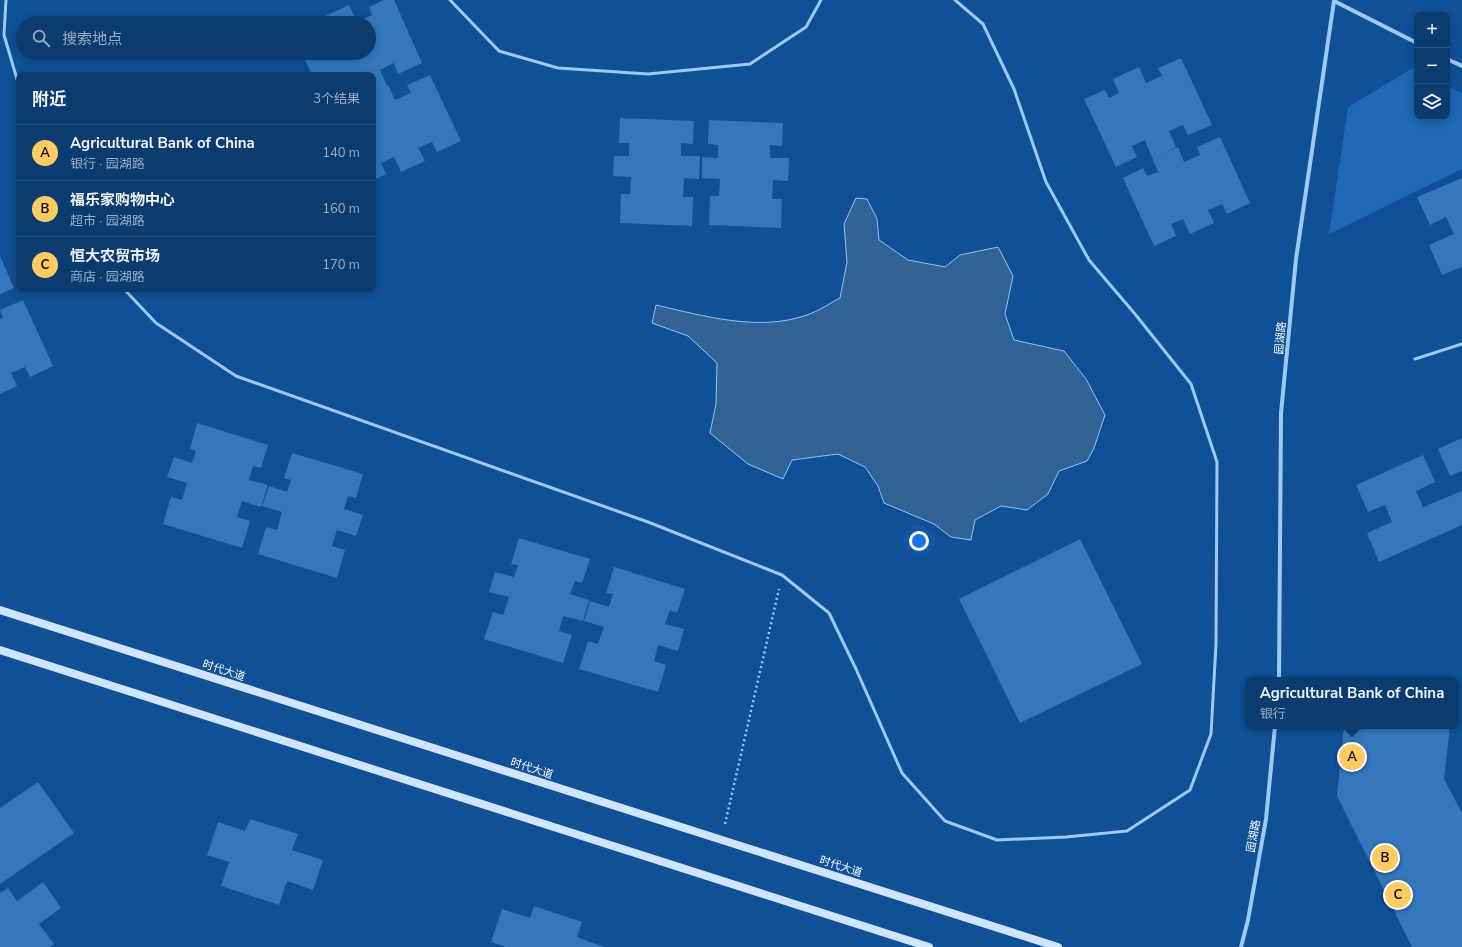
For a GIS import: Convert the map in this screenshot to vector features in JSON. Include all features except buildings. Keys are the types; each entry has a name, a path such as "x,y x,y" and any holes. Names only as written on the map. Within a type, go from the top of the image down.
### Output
{"main road":[{"name":"时代大道","path":"0,610 1058,947"},
{"path":"0,650 929,947"}],"street":[{"path":"1334,0 1414,41"},
{"name":"园湖路","path":"1279,677 1281,413 1296,259 1334,0"},
{"path":"1450,60 1462,66"},
{"name":"园湖路","path":"1241,947 1248,920 1266,819 1275,729"}],"lane":[{"path":"6,0 4,35 16,76"},
{"path":"450,0 499,52 558,68 648,74 750,64 806,27 821,0"},
{"path":"127,292 156,323 236,376 648,522 782,575 829,613 856,669 902,773 945,821 996,840 1066,837 1127,831 1190,790 1211,734 1216,644 1217,462 1191,384 1135,314 1089,260 1046,182 1014,88 983,24 955,0"},
{"path":"1415,359 1462,344"}],"path":[{"path":"721,840 782,575"}],"shaded area":[{"path":"1413,68 1414,120 1450,120 1450,87 1462,93 1462,169 1329,234 1348,107"},
{"path":"856,198 867,199 877,219 879,240 908,260 945,267 960,255 998,247 1013,276 1005,314 1014,340 1064,351 1086,379 1105,415 1094,448 1087,461 1059,471 1048,494 1027,510 1001,506 975,520 971,540 951,537 934,524 884,503 878,486 865,467 838,454 792,460 783,479 748,464 710,433 716,404 717,363 688,336 652,323 656,305 693,314 732,320 770,322 789,320 807,315 840,298 847,262 844,224"}],"place":[{"name":"Agricultural Bank of China","path":"1352,757"},
{"name":"福乐家购物中心","path":"1385,858"},
{"name":"恒大农贸市场","path":"1398,895"}]}
